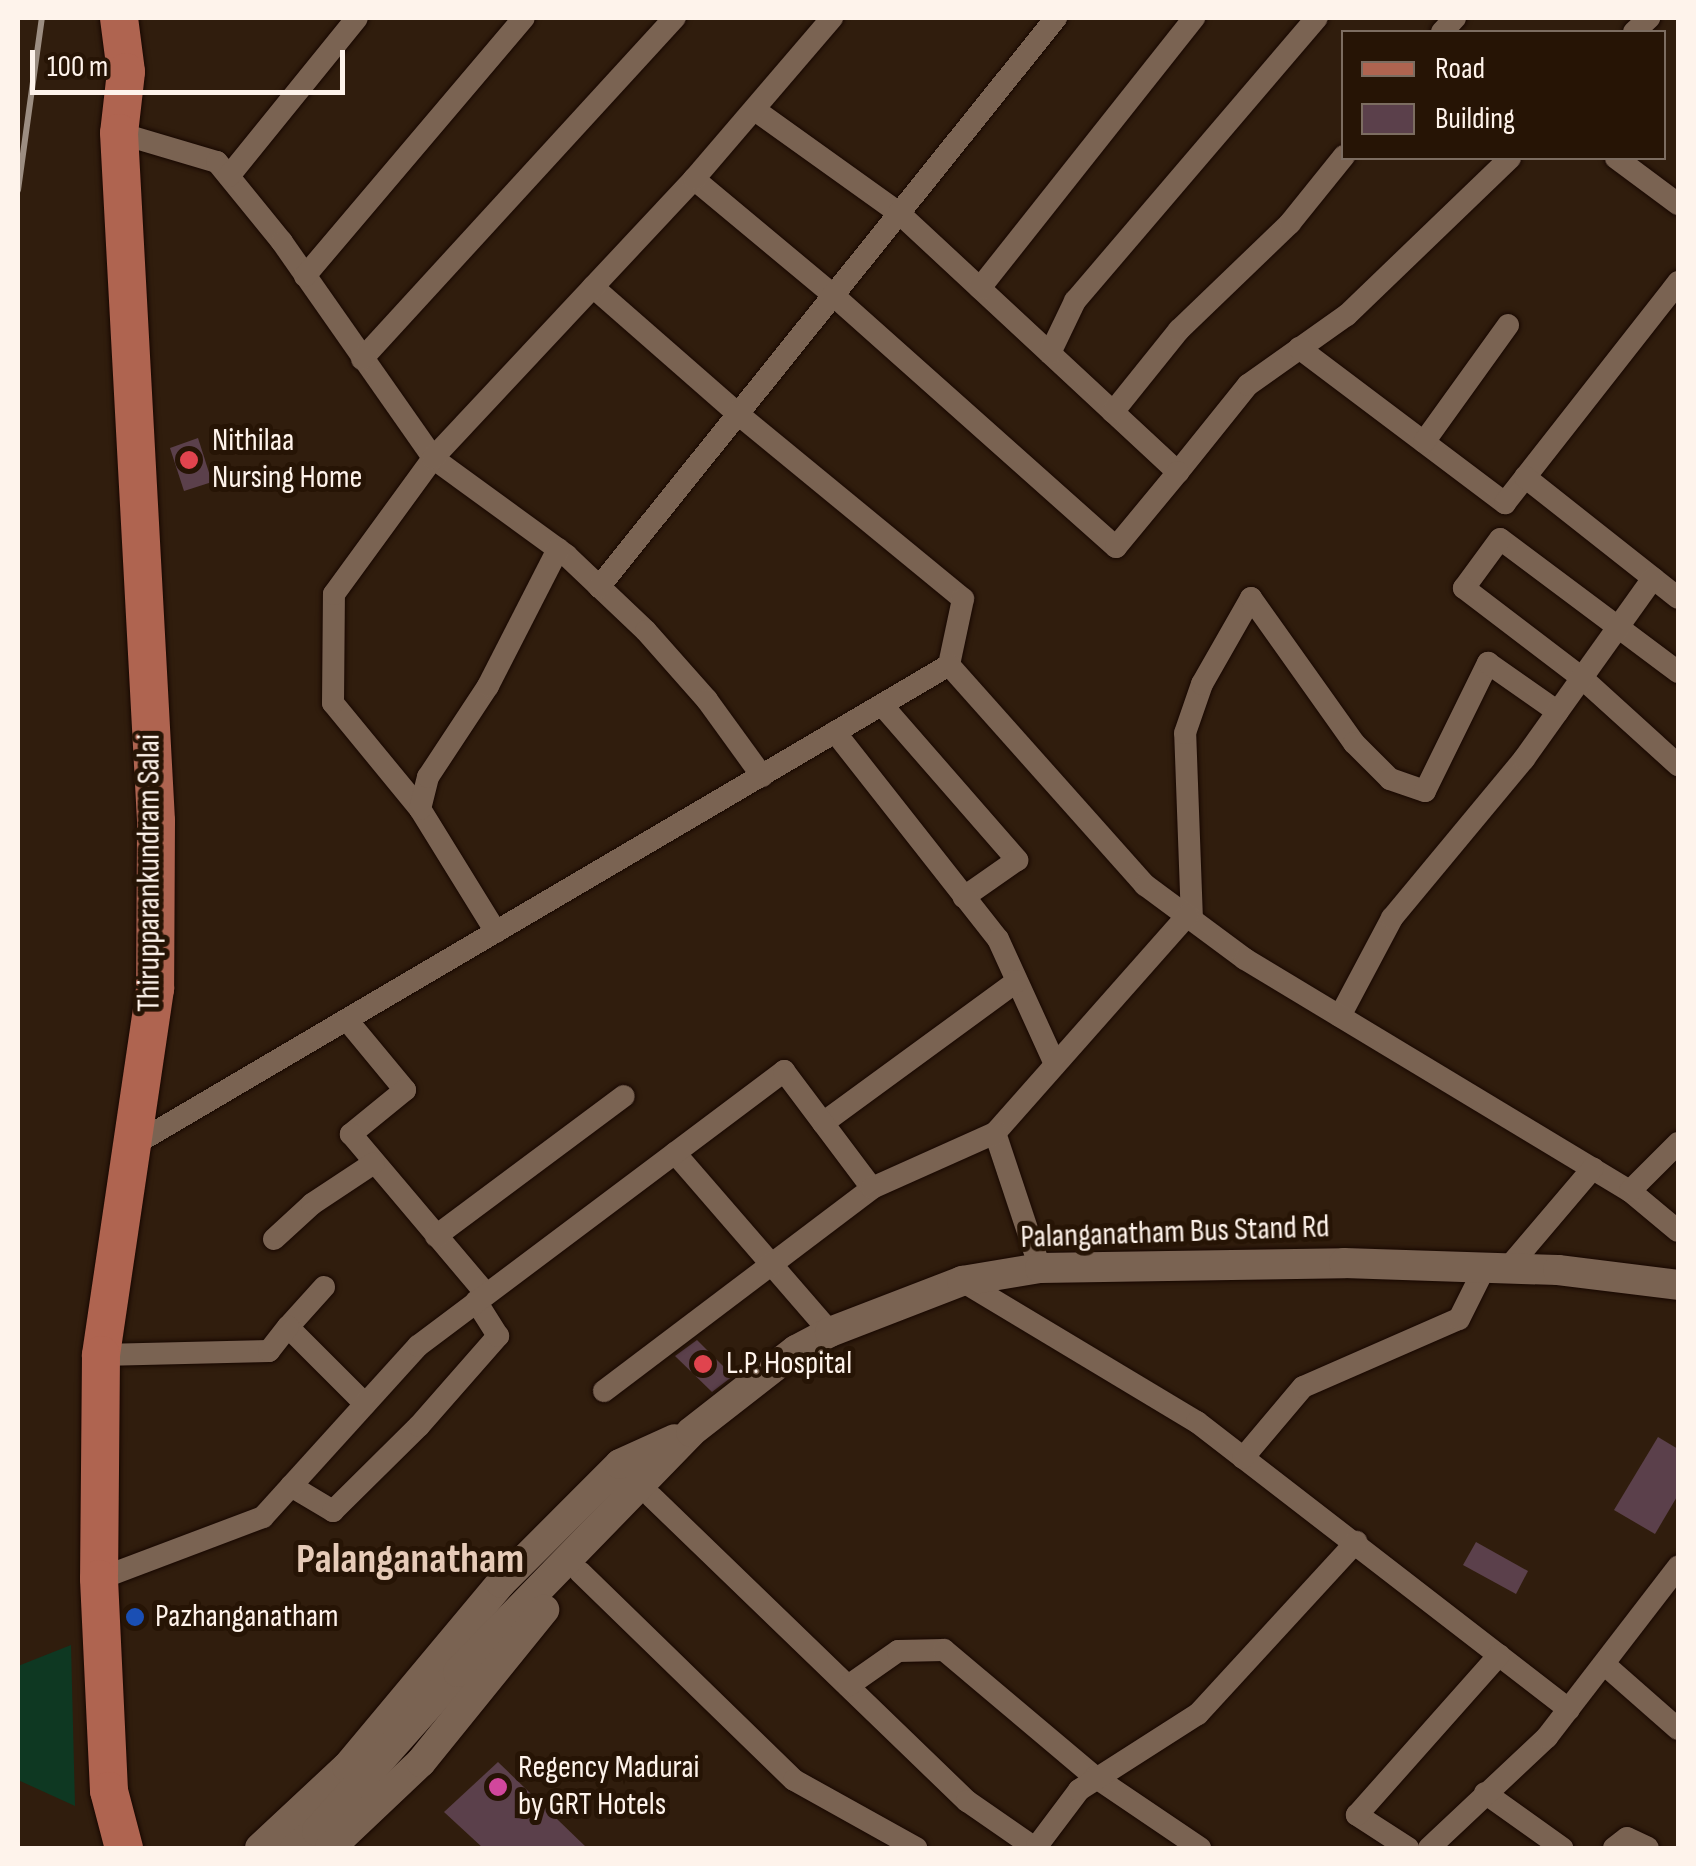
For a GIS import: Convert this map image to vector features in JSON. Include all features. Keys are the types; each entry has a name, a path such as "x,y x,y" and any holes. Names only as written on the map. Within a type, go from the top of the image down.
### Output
{"main road":[{"name":"Thirupparankundram Salai","path":"119,18 126,72 119,132 156,821 155,989 136,1144 101,1355 99,1579 109,1791 124,1848"},
{"name":"Thirupparankundram Salai","path":"126,72 148,18"},
{"name":"Thirupparankundram Salai","path":"97,1848 109,1791"}],"street":[{"path":"229,176 357,18"},
{"path":"305,276 524,18"},
{"path":"362,359 675,18"},
{"path":"496,932 420,809 333,703 334,594 432,458 694,179 832,18"},
{"path":"599,587 1056,18"},
{"path":"980,288 1194,18"},
{"path":"1050,353 1075,301 1318,18"},
{"path":"755,110 899,213 1178,472"},
{"path":"119,132 217,162 305,276 432,458 558,549 599,587 708,700 762,776"},
{"path":"1114,412 1179,330 1290,223 1341,160"},
{"path":"694,179 833,295 1116,546 1248,385 1347,315 1508,160"},
{"path":"1619,160 1678,204"},
{"path":"1300,348 1505,503 1678,282"},
{"path":"136,1144 949,665 964,599 738,414 593,287"},
{"path":"1424,442 1508,325"},
{"path":"1525,477 1678,598"},
{"path":"1678,672 1500,539 1464,588 1582,678 1678,765"},
{"path":"420,809 428,777 488,686 558,549"},
{"path":"1340,1016 1392,918 1558,712 1653,578"},
{"path":"604,1391 872,1188 995,1133 1190,918 1185,733 1202,684 1251,598 1354,743 1390,780 1425,791 1488,663 1558,712"},
{"path":"949,665 1145,885 1245,959 1630,1191 1678,1231"},
{"path":"882,705 1017,860 964,896"},
{"path":"835,732 998,939 1054,1064"},
{"path":"823,1124 1017,981"},
{"path":"291,1486 333,1511 419,1426 498,1336 481,1298 436,1236 350,1134 405,1090 347,1020"},
{"path":"99,1579 263,1517 418,1346 784,1071 872,1188"},
{"path":"436,1236 624,1096"},
{"path":"995,1133 1040,1268"},
{"path":"1630,1191 1678,1143"},
{"path":"675,1153 830,1332"},
{"path":"274,1239 312,1204 374,1163"},
{"path":"1243,1458 1303,1388 1458,1319 1496,1268 1593,1168"},
{"name":"Palanganatham Bus Stand Rd","path":"294,1848 317,1831 458,1672 691,1432 796,1350 830,1332 962,1282 1040,1268 1344,1263 1558,1270 1678,1285"},
{"path":"962,1282 1198,1422 1569,1710"},
{"path":"101,1355 269,1351 324,1286"},
{"path":"288,1327 365,1404"},
{"path":"330,1848 421,1762 537,1617 652,1497 691,1432"},
{"path":"260,1848 347,1767 489,1596 620,1464 691,1432"},
{"path":"652,1497 966,1801 1036,1847 1079,1790 1198,1714 1356,1542"},
{"path":"1429,1848 1547,1737 1678,1567"},
{"path":"580,1572 794,1780 916,1848"},
{"path":"848,1686 898,1652 944,1650 1095,1778 1200,1848"},
{"path":"1408,1848 1357,1815 1498,1655"},
{"path":"1604,1664 1676,1724"},
{"path":"1485,1793 1562,1848"},
{"path":"1614,1848 1626,1838 1648,1848"}],"green space":[{"path":"71,1645 75,1806 18,1780 18,1666"}],"building":[{"path":"198,438 212,482 184,491 170,448"},
{"path":"697,1340 733,1376 712,1392 675,1356"},
{"path":"1658,1437 1678,1449 1678,1495 1655,1534 1614,1510"},
{"path":"1476,1542 1528,1571 1516,1594 1463,1565"},
{"name":"Regency Madurai by GRT Hotels","path":"498,1762 587,1848 483,1848 444,1812"}],"railway":[{"path":"18,190 42,18"}],"place":[{"name":"Nithilaa Nursing Home","path":"189,460"},
{"name":"L.P. Hospital","path":"703,1364"},
{"name":"Pazhanganatham","path":"135,1617"},
{"name":"Regency Madurai by GRT Hotels","path":"498,1787"}],"district":[{"name":"Palanganatham","path":"410,1560"}]}
